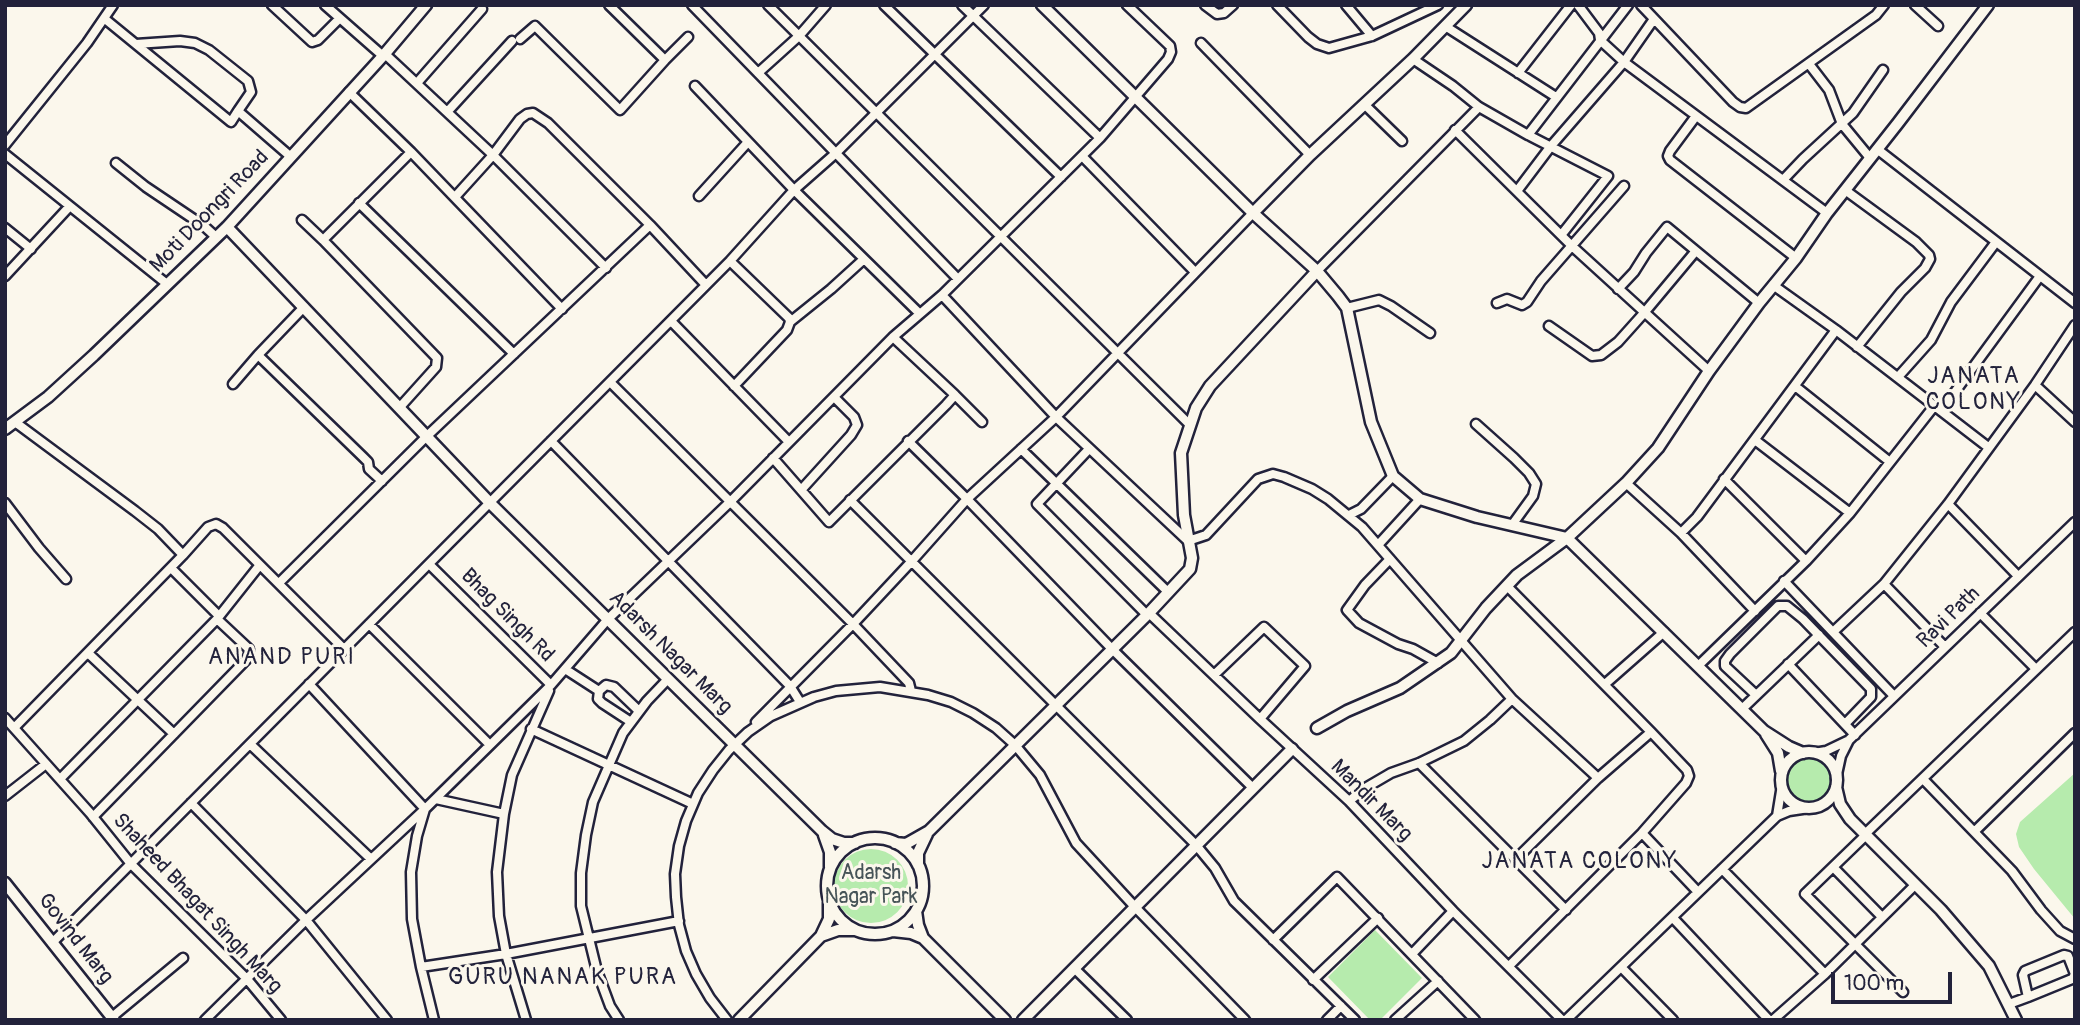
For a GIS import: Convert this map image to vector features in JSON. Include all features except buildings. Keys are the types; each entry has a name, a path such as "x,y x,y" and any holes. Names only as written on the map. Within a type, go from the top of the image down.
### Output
{"street":[{"path":"5,145 105,19 113,5"},
{"path":"272,5 312,42 318,40 339,19"},
{"path":"325,5 448,111 606,268"},
{"name":"Moti Doongri Road","path":"5,429 66,380 227,227 426,5"},
{"path":"609,5 665,60"},
{"path":"692,5 958,279"},
{"path":"768,5 1190,425"},
{"path":"758,73 799,36 827,5"},
{"path":"884,5 1061,177"},
{"path":"962,5 1100,138"},
{"path":"52,943 671,321 794,190 836,153 984,5"},
{"path":"1042,5 1253,213 1317,271 1347,308 1371,422 1393,476 1420,499 1567,538 1764,731 1789,747 1828,759 1834,767 1840,804 1850,818 1964,935 1989,966 2016,1020"},
{"path":"205,1020 215,1016 247,979 306,920 436,799 551,685 608,619 731,501 893,337 1001,239 1100,138 1168,59 1171,52 1170,46 1128,5"},
{"path":"1205,5 1217,14 1224,13 1233,5"},
{"path":"1277,5 1308,37 1329,48 1372,36 1438,5"},
{"path":"1346,5 1372,36"},
{"path":"727,1020 710,998 686,951 676,897 679,845 693,804 713,770 790,686 853,624 967,499 1056,417 1310,155 1413,59 1466,5"},
{"path":"1518,73 1571,5"},
{"path":"1578,5 1599,33 1600,40 1625,62 1827,213"},
{"path":"1528,135 1628,5"},
{"path":"1642,5 1733,102 1746,108 1876,15 1884,5"},
{"path":"1915,5 1938,26"},
{"path":"1317,728 1347,711 1400,688 1451,653 1486,608 1517,575 1567,538 1626,483 1658,447 1759,303 1988,5"},
{"path":"416,83 482,9"},
{"path":"105,19 230,122 251,92 248,81 209,50 195,43 180,41 136,44"},
{"path":"1517,191 1551,146 1625,62 1654,19"},
{"path":"448,111 516,40 535,26 620,110 688,37"},
{"path":"1445,26 1556,97"},
{"path":"1201,43 1310,155"},
{"path":"1413,59 1479,107 1608,176 1562,234"},
{"path":"1809,64 1829,90 1842,124 1870,158"},
{"path":"1783,180 1860,105 1883,70"},
{"path":"695,86 794,190 919,313"},
{"path":"349,92 411,152 562,309"},
{"path":"1364,104 1402,141"},
{"path":"822,831 832,839 844,843 876,839 906,844 929,831 1148,614 1189,569 1192,558 1184,515 1181,453 1196,408 1210,386 1317,271 1479,107"},
{"path":"238,111 291,157"},
{"path":"455,197 494,155 520,119 533,113 548,123 706,285"},
{"path":"1696,116 1670,151 1670,160 1796,258"},
{"path":"1455,130 1573,247 1709,371"},
{"path":"699,196 748,142"},
{"path":"1877,149 2075,303"},
{"path":"323,240 411,152"},
{"path":"5,154 167,285"},
{"path":"1082,156 1195,272"},
{"path":"116,163 216,237"},
{"path":"1497,303 1507,299 1525,304 1541,281 1624,186"},
{"path":"1844,190 1916,242 1930,259 1857,347"},
{"path":"359,203 514,354"},
{"path":"5,276 69,207"},
{"path":"302,220 437,358 436,367 400,407"},
{"path":"279,583 426,436 650,225"},
{"name":"Adarsh Nagar Marg","path":"227,227 490,503 822,831"},
{"path":"1618,289 1667,227 1759,303"},
{"path":"5,228 31,249"},
{"path":"1898,377 1931,340 1951,302 1996,242"},
{"path":"1549,326 1592,356 1598,356 1618,342 1695,252"},
{"path":"734,386 787,330 790,322 864,259"},
{"path":"730,261 790,322"},
{"path":"1698,666 1850,513 1890,462 1938,408 2040,276"},
{"path":"1773,285 1988,447"},
{"path":"942,295 1056,417 1188,541"},
{"path":"1347,308 1379,300 1430,333"},
{"path":"233,384 304,307"},
{"path":"671,321 789,442"},
{"path":"1833,632 1884,584 1948,504 2075,325"},
{"path":"1681,533 1697,517 1836,330"},
{"path":"893,337 982,422"},
{"path":"258,355 368,462 369,469 382,481"},
{"path":"610,382 853,624 909,683 911,691"},
{"path":"2035,385 2075,422"},
{"path":"1794,386 1890,462"},
{"path":"773,458 829,522 955,395"},
{"path":"802,489 857,425 854,417 834,397"},
{"path":"15,422 135,510 183,555"},
{"path":"1476,424 1514,458 1536,484 1533,496 1512,525"},
{"path":"1755,440 1850,513"},
{"path":"551,441 790,686 800,702"},
{"path":"908,441 1253,788"},
{"path":"1021,449 1168,592"},
{"path":"1056,483 1089,449"},
{"path":"1188,541 1206,535 1258,479 1273,474 1312,489 1362,527 1512,699 1598,778"},
{"path":"1349,515 1361,509 1393,476"},
{"path":"1724,479 1805,561"},
{"name":"Mandir Marg","path":"1056,483 1037,504 1148,614 1349,801 1453,911 1564,1020"},
{"path":"1626,483 1681,533 1755,611"},
{"path":"1378,545 1420,499"},
{"path":"850,500 1196,845 1215,868 1234,901 1355,1020"},
{"path":"5,503 66,579"},
{"path":"1948,504 2018,576"},
{"name":"Ravi Path","path":"1852,738 2075,522"},
{"path":"14,728 208,527 215,524 223,528 344,649"},
{"path":"1390,559 1365,585 1347,610 1359,622 1438,663"},
{"name":"Bhag Singh Rd","path":"429,564 551,685 512,775 497,872 499,916 506,954 526,1020"},
{"path":"60,779 218,617 259,565"},
{"path":"93,817 250,654 249,649 171,568"},
{"path":"1784,581 1894,696"},
{"path":"1884,584 1945,647"},
{"path":"1507,586 1651,732 1687,770 1689,776 1686,783 1642,833 1508,966"},
{"path":"1756,695 1726,666 1725,661 1778,606 1787,606 1871,689 1872,693 1845,724"},
{"path":"1803,619 1812,611"},
{"path":"1980,613 2036,669"},
{"path":"369,625 490,745"},
{"path":"1214,674 1264,627 1305,666 1260,719"},
{"path":"1605,684 1664,632"},
{"path":"1903,992 1805,894 2075,632"},
{"path":"1732,633 1742,644"},
{"path":"1742,709 1819,635"},
{"path":"88,653 174,734"},
{"path":"1788,664 1845,724 1852,738"},
{"path":"1856,674 1864,666"},
{"path":"565,669 599,691"},
{"path":"619,1020 610,1006 597,971 581,906 581,873 586,835 593,802 623,733 668,679"},
{"path":"309,684 425,809"},
{"path":"631,722 602,704 598,699 599,691 607,685 614,687 639,711"},
{"path":"735,744 771,716 800,702 836,691 858,688 880,687 911,691 951,702 973,713 1015,745 1040,775 1076,844 1245,1020"},
{"path":"1349,801 1391,773 1419,763 1464,740 1512,699"},
{"name":"Shaheed Bhagat Singh Marg","path":"5,718 131,864 247,979 281,1020"},
{"path":"531,729 693,804"},
{"path":"1764,731 1778,753 1781,801 1777,816"},
{"path":"1516,859 1598,778 1651,732"},
{"path":"1975,831 2075,733"},
{"path":"1850,818 1834,810 1799,806 1790,801 1784,793 1781,780 1786,765 1792,758 1826,751 1852,738"},
{"path":"1564,1020 1622,968 1777,816 1789,811 1813,808 1832,796 1841,756 1852,738"},
{"path":"250,744 371,859"},
{"path":"1023,1020 1292,748"},
{"path":"1419,763 1566,911"},
{"path":"5,796 46,764"},
{"path":"1923,779 2012,871 2060,931 2075,939"},
{"path":"436,799 504,814"},
{"path":"191,803 306,920 387,1020"},
{"path":"425,809 416,836 411,872 412,919 434,1020"},
{"path":"739,1020 821,936 829,919 827,885 830,852 822,831"},
{"path":"893,931 904,925 916,911 922,898 923,885 918,853 929,831"},
{"path":"1642,833 1698,892"},
{"path":"830,872 840,854 855,843"},
{"path":"895,843 910,854 918,865"},
{"path":"1833,867 1882,917"},
{"path":"1722,869 1825,974"},
{"path":"1273,940 1337,877 1475,1020"},
{"name":"Govind Marg","path":"5,883 113,1018"},
{"path":"1673,918 1771,1020 1825,974 1915,885"},
{"path":"828,896 840,919 857,931"},
{"path":"916,911 923,939"},
{"path":"1412,954 1453,911"},
{"path":"1313,980 1378,918"},
{"path":"421,967 506,954 679,921"},
{"path":"821,936 838,930 874,934 893,931 911,933 923,939 1004,1020"},
{"path":"2009,1004 2028,997 2073,978 2075,974 2068,956 2064,955 2025,971 2023,975 2028,997"},
{"path":"113,1018 183,958"},
{"path":"1074,968 1127,1020"},
{"path":"1622,968 1673,1020"},
{"path":"1395,1020 1438,981"},
{"path":"1327,1020 1341,1006"}],"green space":[{"path":"1810,758 1819,759 1826,764 1831,771 1831,789 1826,796 1819,801 1810,802 1801,801 1794,796 1789,789 1788,780 1789,771 1794,764 1801,759"},
{"path":"2075,773 2075,919 2034,869 2019,847 2016,834 2020,822"},
{"name":"Adarsh Nagar Park","path":"871,849 885,852 897,860 905,872 908,886 905,900 897,912 885,920 871,923 857,920 845,912 837,900 834,886 837,872 845,860 857,852"},
{"path":"1375,930 1422,978 1380,1020 1370,1020 1328,977"}],"district":[{"name":"JANATA COLONY","path":"1974,390"},
{"name":"ANAND PURI","path":"282,658"},
{"name":"JANATA COLONY","path":"1580,862"},
{"name":"GURU NANAK PURA","path":"563,978"}]}
